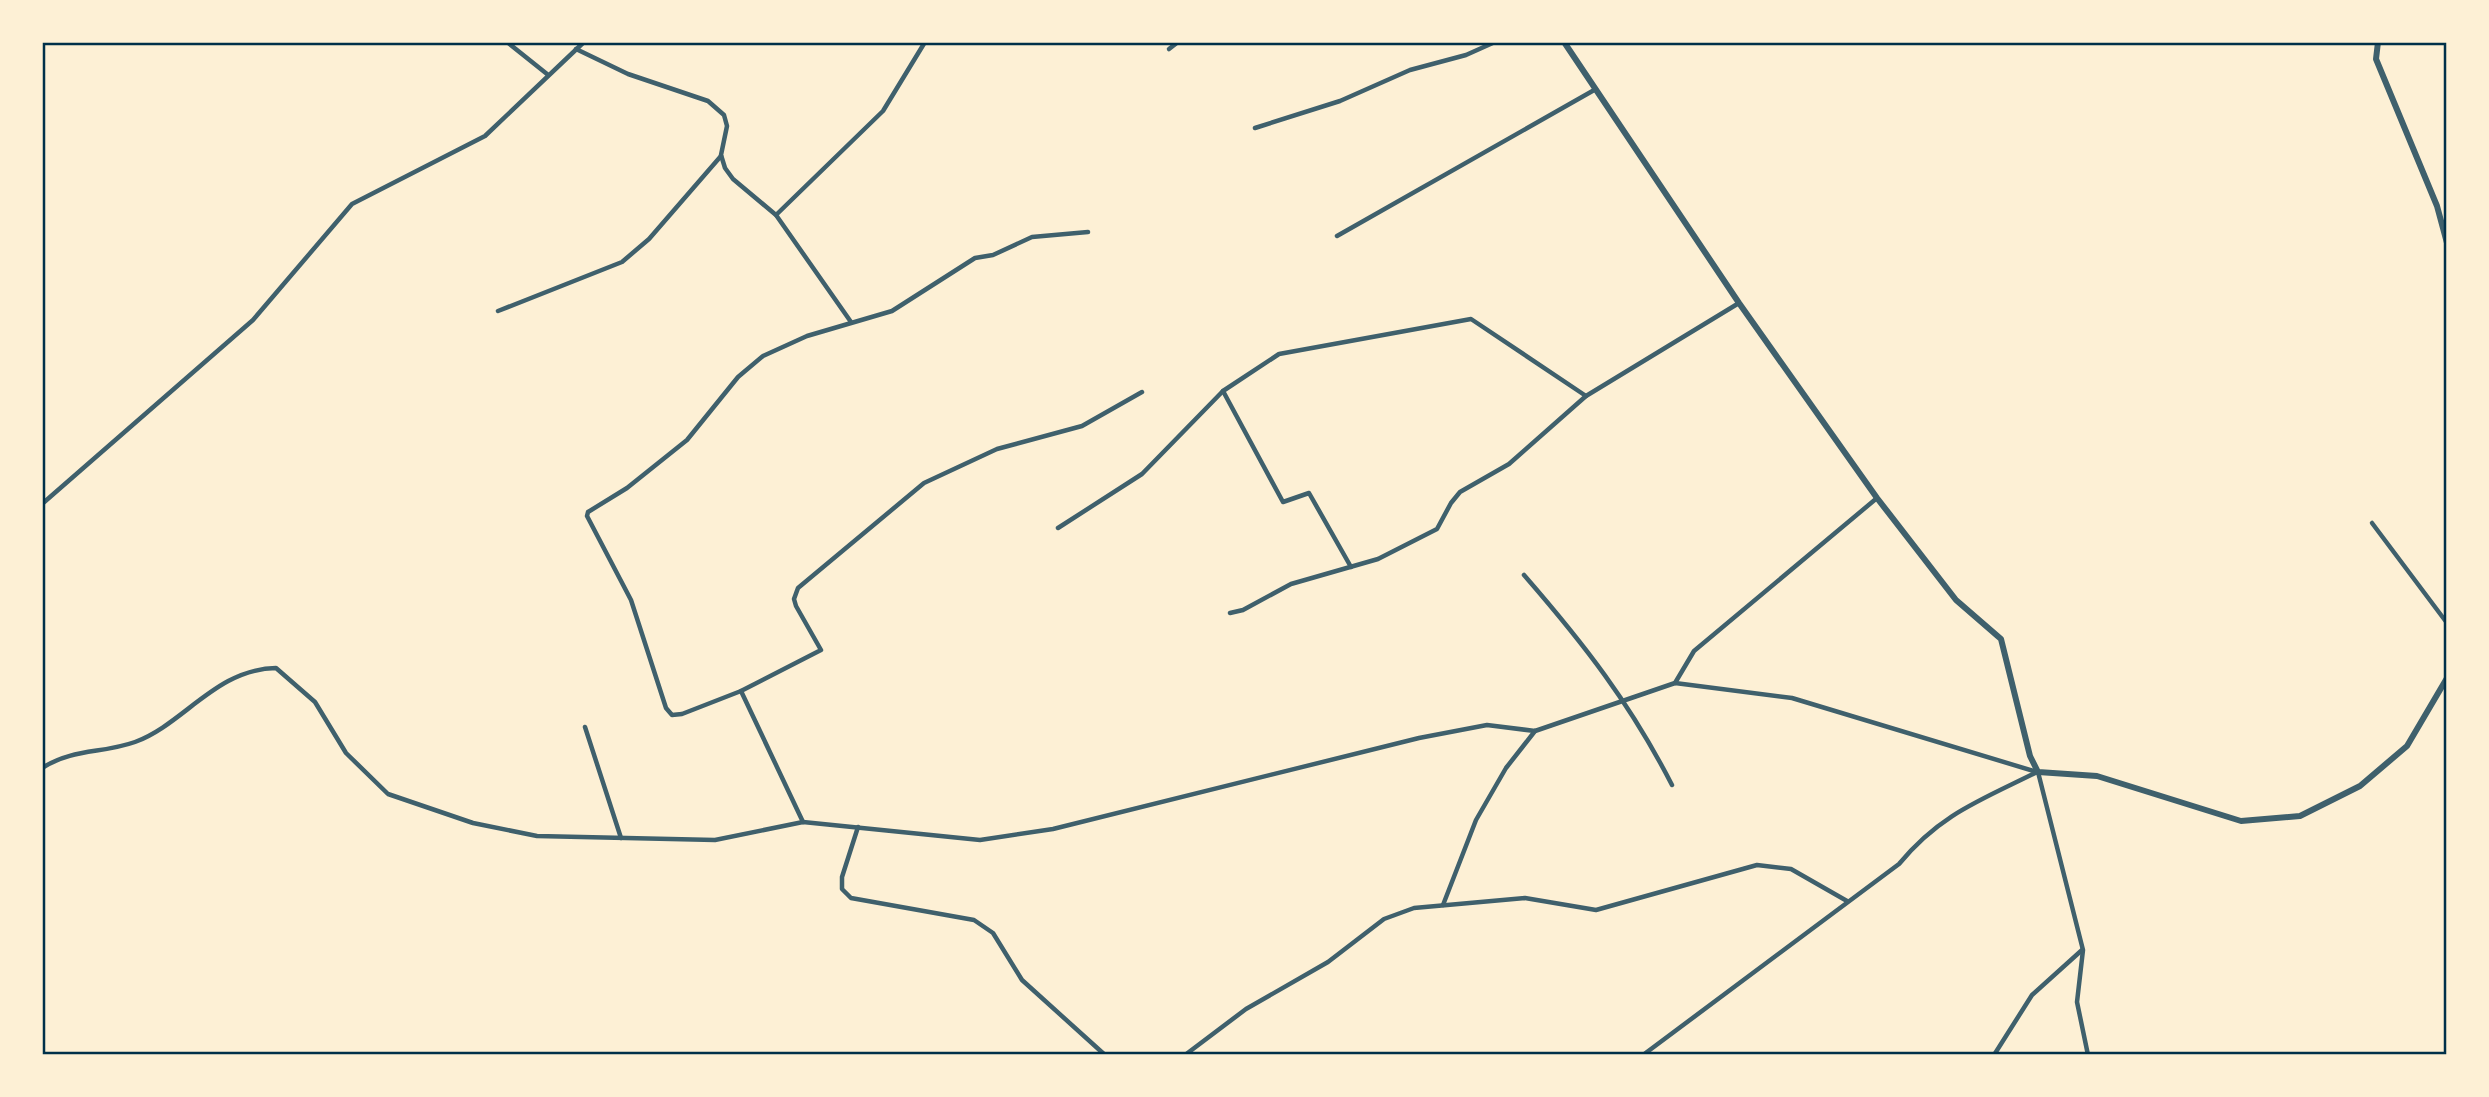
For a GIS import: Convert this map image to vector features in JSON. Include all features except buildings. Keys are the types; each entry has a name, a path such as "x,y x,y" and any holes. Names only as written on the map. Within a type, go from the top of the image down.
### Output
{"street":[{"path":"507,42 547,74"},
{"path":"42,504 253,320 352,204 485,135 584,42"},
{"path":"776,215 883,111 925,42"},
{"path":"1169,49 1178,42"},
{"path":"1255,128 1340,101 1410,70 1466,55 1495,42"},
{"path":"1564,42 1740,303 1877,498 1956,600 2001,639 2083,950 2077,1002 2088,1055"},
{"path":"2378,42 2376,59 2437,206 2447,243"},
{"path":"498,311 622,262 649,239 722,155 727,126 724,115 708,101 628,74 576,49"},
{"path":"1337,236 1597,89"},
{"path":"722,155 733,179 776,215 851,322"},
{"path":"1088,233 1032,237 993,255 975,258 892,311 807,336 763,356 738,377 687,440 627,488 588,512 587,516 631,600 666,708 672,715 682,714 741,691 821,650 796,606 794,599 798,588 924,483 997,449 1082,426 1142,393"},
{"path":"1230,613 1243,610 1291,584 1378,559 1437,529 1460,492 1509,464 1586,396 1740,303"},
{"path":"1058,528 1142,474 1223,391 1279,354 1472,319 1586,396"},
{"path":"1223,391 1283,502 1309,493 1352,567"},
{"path":"1675,684 1694,651 1877,498"},
{"path":"2371,523 2447,623"},
{"path":"1524,575 1585,645 1625,701 1672,785"},
{"path":"42,768 60,757 134,742 157,731 206,692 262,668 276,668 315,702 346,752 388,794 472,823 537,836 715,840 803,822 980,840 1066,826 1419,738 1487,725 1535,732 1675,684 1792,698 2038,772 2096,776 2241,821 2300,816 2360,786 2407,746 2447,678"},
{"path":"741,691 803,822"},
{"path":"585,727 621,838"},
{"path":"1443,905 1476,820 1506,768 1535,732"},
{"path":"1643,1055 1899,864 1920,839 1941,821 2038,772"},
{"path":"858,827 842,877 842,889 851,898 974,920 993,933 1022,980 1105,1055"},
{"path":"1185,1055 1246,1009 1328,961 1384,919 1414,908 1525,898 1596,910 1757,865 1791,869 1847,901"},
{"path":"1994,1055 2032,995 2083,950"}]}
